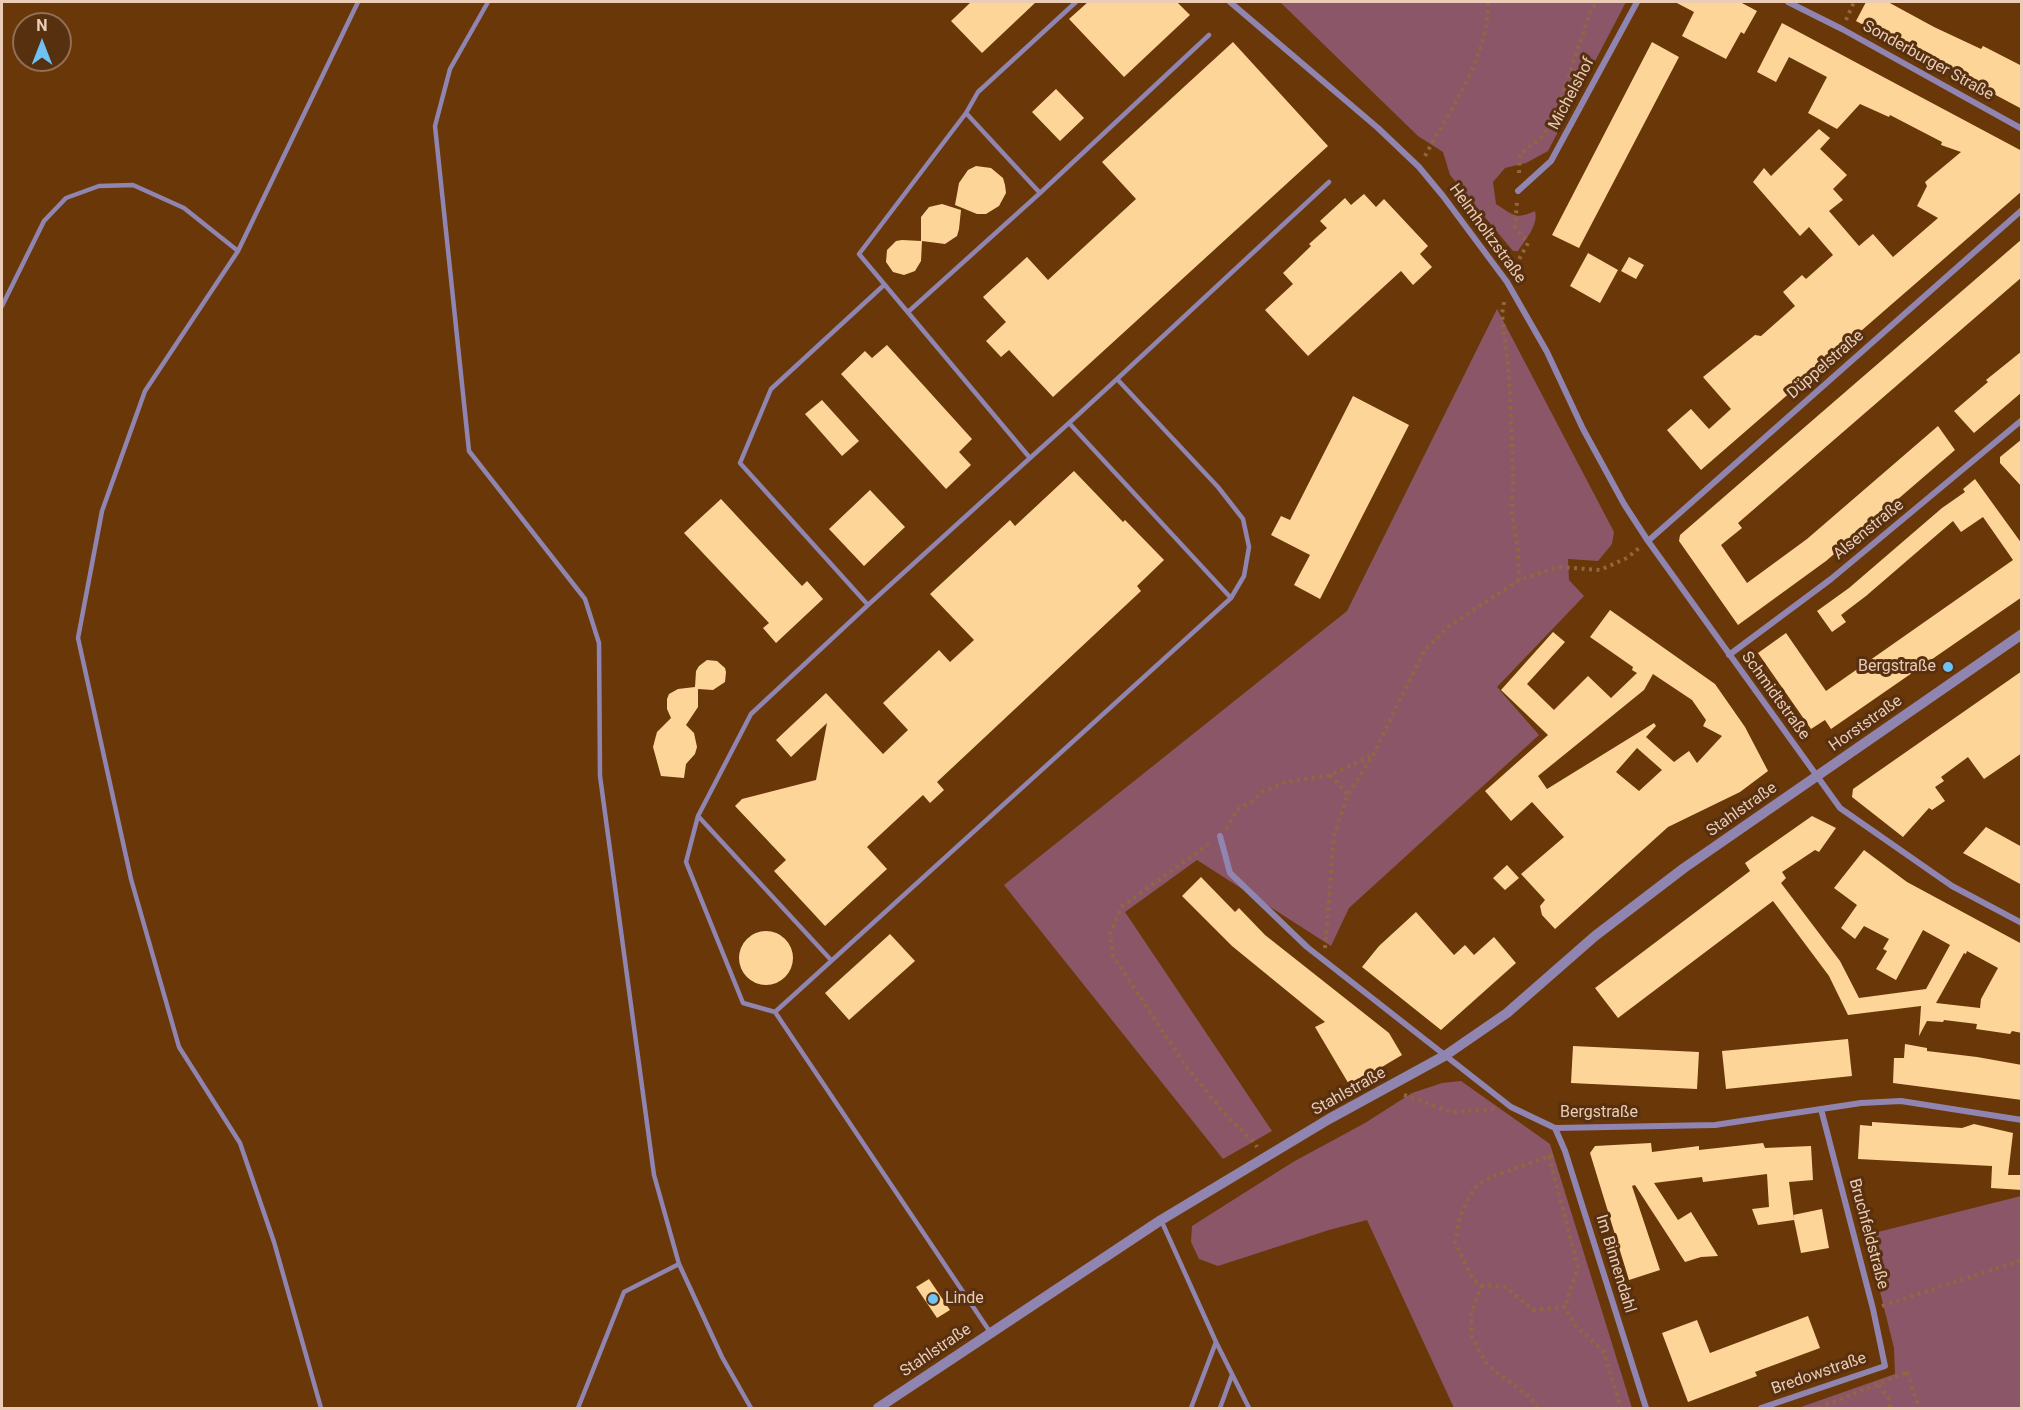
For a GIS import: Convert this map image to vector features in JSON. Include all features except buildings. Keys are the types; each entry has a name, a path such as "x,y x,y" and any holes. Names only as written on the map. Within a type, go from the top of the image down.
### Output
{"street":[{"name":"Helmholtzstraße","path":"1230,2 1378,128 1419,167 1443,196 1507,282 1547,352 1588,438 1624,504 1648,541"},
{"name":"Michelshof","path":"1518,191 1551,161 1637,2"},
{"name":"Sonderburger Straße","path":"1788,2 1842,29 2022,129"},
{"name":"Düppelstraße","path":"1648,541 2022,210"},
{"name":"Alsenstraße","path":"1729,655 1831,579 2022,420"},
{"name":"Schmidtstraße","path":"1648,541 1840,808 1952,886 2022,923"},
{"name":"Horststraße","path":"1816,777 2022,634"},
{"name":"Stahlstraße","path":"878,1408 1161,1220 1329,1119 1446,1055 1507,1013 1595,936 1675,875 1816,777"},
{"name":"Bergstraße","path":"1220,836 1230,873 1307,947 1511,1107 1555,1128 1715,1125 1861,1103 1901,1101 2022,1120"},
{"name":"Bruchfeldstraße","path":"1821,1109 1873,1309 1885,1366"},
{"name":"Im Binnendahl","path":"1555,1128 1566,1151 1646,1408"},
{"name":"Bredowstraße","path":"1761,1408 1885,1366"}],"lane":[{"path":"321,1408 274,1242 240,1143 179,1047 131,879 78,638 102,511 145,391 238,250 358,2"},
{"path":"488,2 450,69 435,126 469,451 585,599 599,643 601,787 654,1175 679,1264 722,1357 751,1408"},
{"path":"1030,458 859,254 966,113 978,92 1076,2"},
{"path":"908,312 1040,193 1209,35"},
{"path":"966,113 1040,193"},
{"path":"990,1332 775,1012 743,1003 686,862 698,816 750,714 1329,182"},
{"path":"2,306 44,221 66,198 99,186 133,185 184,208 238,250"},
{"path":"868,605 740,464 771,389 884,285"},
{"path":"775,1012 1231,598 1244,576 1249,547 1243,519 1218,487 1117,379"},
{"path":"1069,423 1231,598"},
{"path":"698,816 831,960"},
{"path":"1161,1220 1216,1342 1249,1408"},
{"path":"578,1408 624,1292 679,1264"},
{"path":"1191,1408 1216,1342"},
{"path":"1220,1408 1232,1374"}],"path":[{"path":"1419,167 1472,72 1488,21 1488,2"},
{"path":"1519,580 1518,550 1512,514 1513,470 1509,374 1502,314 1507,282 1528,243 1515,227 1520,154 1543,136 1558,108 1592,9 1598,2"},
{"path":"1842,29 1854,2"},
{"path":"1307,947 1325,948 1334,836 1348,795 1372,755 1424,651 1448,627 1519,580 1559,567 1600,570 1628,558 1648,541"},
{"path":"1263,1159 1255,1143 1225,1114 1185,1065 1154,1020 1113,956 1110,934 1121,907 1220,836 1238,809 1251,802 1262,792 1286,782 1330,775 1372,755"},
{"path":"1330,775 1348,795"},
{"path":"1386,1088 1452,1112 1511,1107"},
{"path":"1565,1307 1534,1310 1504,1287 1482,1285 1473,1280 1455,1242 1460,1216 1473,1189 1491,1177 1566,1151"},
{"path":"1549,1156 1578,1267 1565,1307 1575,1325 1604,1352 1621,1408"},
{"path":"1873,1309 2022,1260"},
{"path":"1482,1285 1471,1313 1472,1337 1487,1365 1531,1398 1537,1408"},
{"path":"1819,1408 1907,1372 1919,1408"},
{"path":"1879,1385 1889,1399 1890,1408"}],"shaded area":[{"path":"1280,2 1626,2 1548,151 1526,163 1505,168 1493,182 1496,204 1519,216 1535,211 1535,222 1531,232 1518,251 1513,251 1450,175 1443,152 1418,136"},
{"path":"1497,309 1614,532 1612,544 1598,561 1568,559 1569,580 1584,596 1497,687 1539,735 1349,908 1331,946 1197,860 1125,912 1272,1131 1223,1159 1004,885 1347,611"},
{"path":"1461,1081 1550,1144 1632,1408 1454,1408 1367,1220 1218,1266 1199,1259 1191,1242 1192,1226 1293,1162 1365,1123 1412,1093 1442,1083"},
{"path":"2021,1196 2021,1408 1798,1408 1895,1374 1894,1348 1866,1235"}],"place":[{"name":"Bergstraße","path":"1948,667"},
{"name":"Linde","path":"933,1299"}]}
